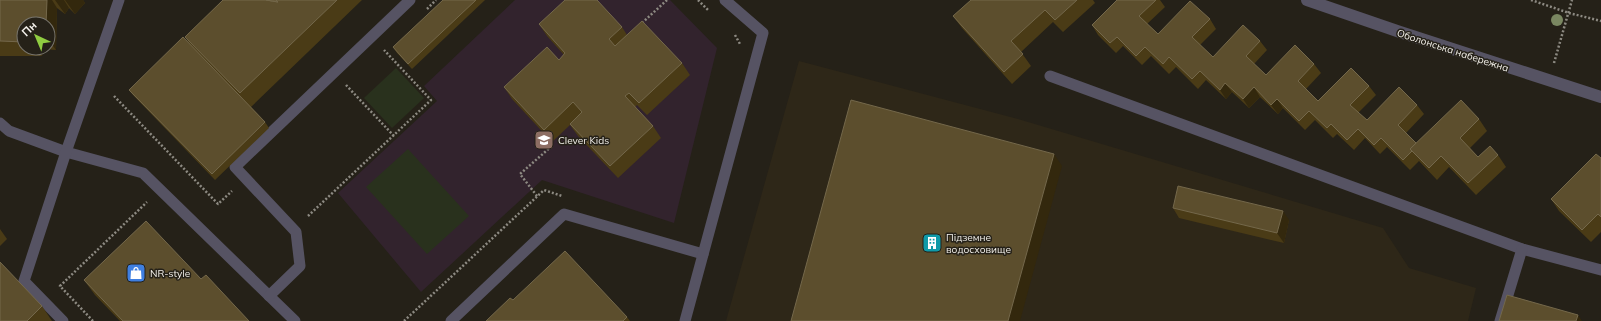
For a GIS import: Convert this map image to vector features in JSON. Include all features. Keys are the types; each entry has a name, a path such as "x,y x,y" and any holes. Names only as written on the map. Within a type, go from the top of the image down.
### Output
{"street":[{"name":"Оболонська набережна","path":"1307,0 1601,97"}],"lane":[{"path":"63,321 24,281 66,152 119,0"},
{"path":"269,296 300,266 296,232 235,167 410,0"},
{"path":"685,321 763,33 725,0"},
{"path":"1050,76 1522,249 1601,270"},
{"path":"0,123 9,131 66,152 143,173 295,321"},
{"path":"451,321 564,214 703,254"},
{"path":"1500,321 1522,249"}],"path":[{"path":"425,10 436,0"},
{"path":"642,24 667,0"},
{"path":"698,0 715,16"},
{"path":"1531,0 1601,22"},
{"path":"1550,81 1572,0"},
{"path":"732,32 737,38 742,49"},
{"path":"378,54 388,44"},
{"path":"308,216 431,100 383,49"},
{"path":"351,80 346,85 394,136"},
{"path":"114,96 218,204"},
{"path":"537,196 520,174 553,145"},
{"path":"404,321 544,190 566,197"},
{"path":"93,321 60,286 151,199"},
{"path":"303,210 308,216 309,222"}],"shaded area":[{"name":"Clever Kids","path":"515,0 670,0 717,48 674,223 542,180 421,292 338,193 437,101 424,86"},
{"path":"799,61 1018,119 1383,228 1409,268 1476,288 1468,321 726,321"}],"green space":[{"path":"396,68 424,98 392,128 364,98"},
{"path":"408,149 469,216 427,254 366,187"}],"building":[{"path":"0,0 47,0 46,16 16,16 16,42 0,41"},
{"path":"223,0 266,0 278,2 276,0 337,0 240,93 185,37"},
{"path":"443,0 476,0 408,64 393,47"},
{"path":"565,0 597,0 622,27 609,39 615,46 642,21 682,63 639,103 629,93 625,96 653,126 610,166 570,124 582,112 573,102 544,130 504,87 547,47 559,60 565,53 539,24"},
{"path":"971,0 1077,0 1055,20 1045,10 1011,41 1023,54 1004,72 953,16"},
{"path":"1117,0 1156,0 1139,16 1158,34 1190,1 1210,19 1192,37 1213,57 1243,25 1260,41 1246,56 1266,75 1295,45 1314,64 1298,81 1318,101 1351,68 1369,86 1350,105 1367,120 1399,87 1417,105 1398,125 1416,143 1410,149 1412,151 1403,160 1381,138 1374,145 1358,129 1347,140 1331,124 1327,128 1309,111 1299,121 1277,99 1271,105 1254,87 1243,99 1225,83 1220,90 1200,71 1192,79 1169,57 1163,64 1145,47 1136,56 1117,37 1110,43 1092,25"},
{"path":"183,37 265,122 212,174 129,90"},
{"name":"Підземне водосховище","path":"851,100 1054,154 1008,321 791,321"},
{"path":"1461,100 1479,119 1460,138 1478,157 1490,146 1498,155 1468,183 1441,156 1429,168 1410,149"},
{"path":"1596,154 1601,158 1601,217 1598,214 1582,230 1551,199"},
{"path":"1178,186 1283,211 1277,233 1173,208"},
{"path":"146,221 201,279 206,275 249,321 123,321 84,280"},
{"path":"565,251 627,317 623,321 486,321 510,298 513,300"},
{"path":"0,262 42,306 27,321 0,321"},
{"path":"1507,295 1578,315 1576,321 1499,321"}],"place":[{"name":"Clever Kids","path":"544,140"},
{"name":"Підземне водосховище","path":"932,243"},
{"name":"NR-style","path":"136,273"}]}
